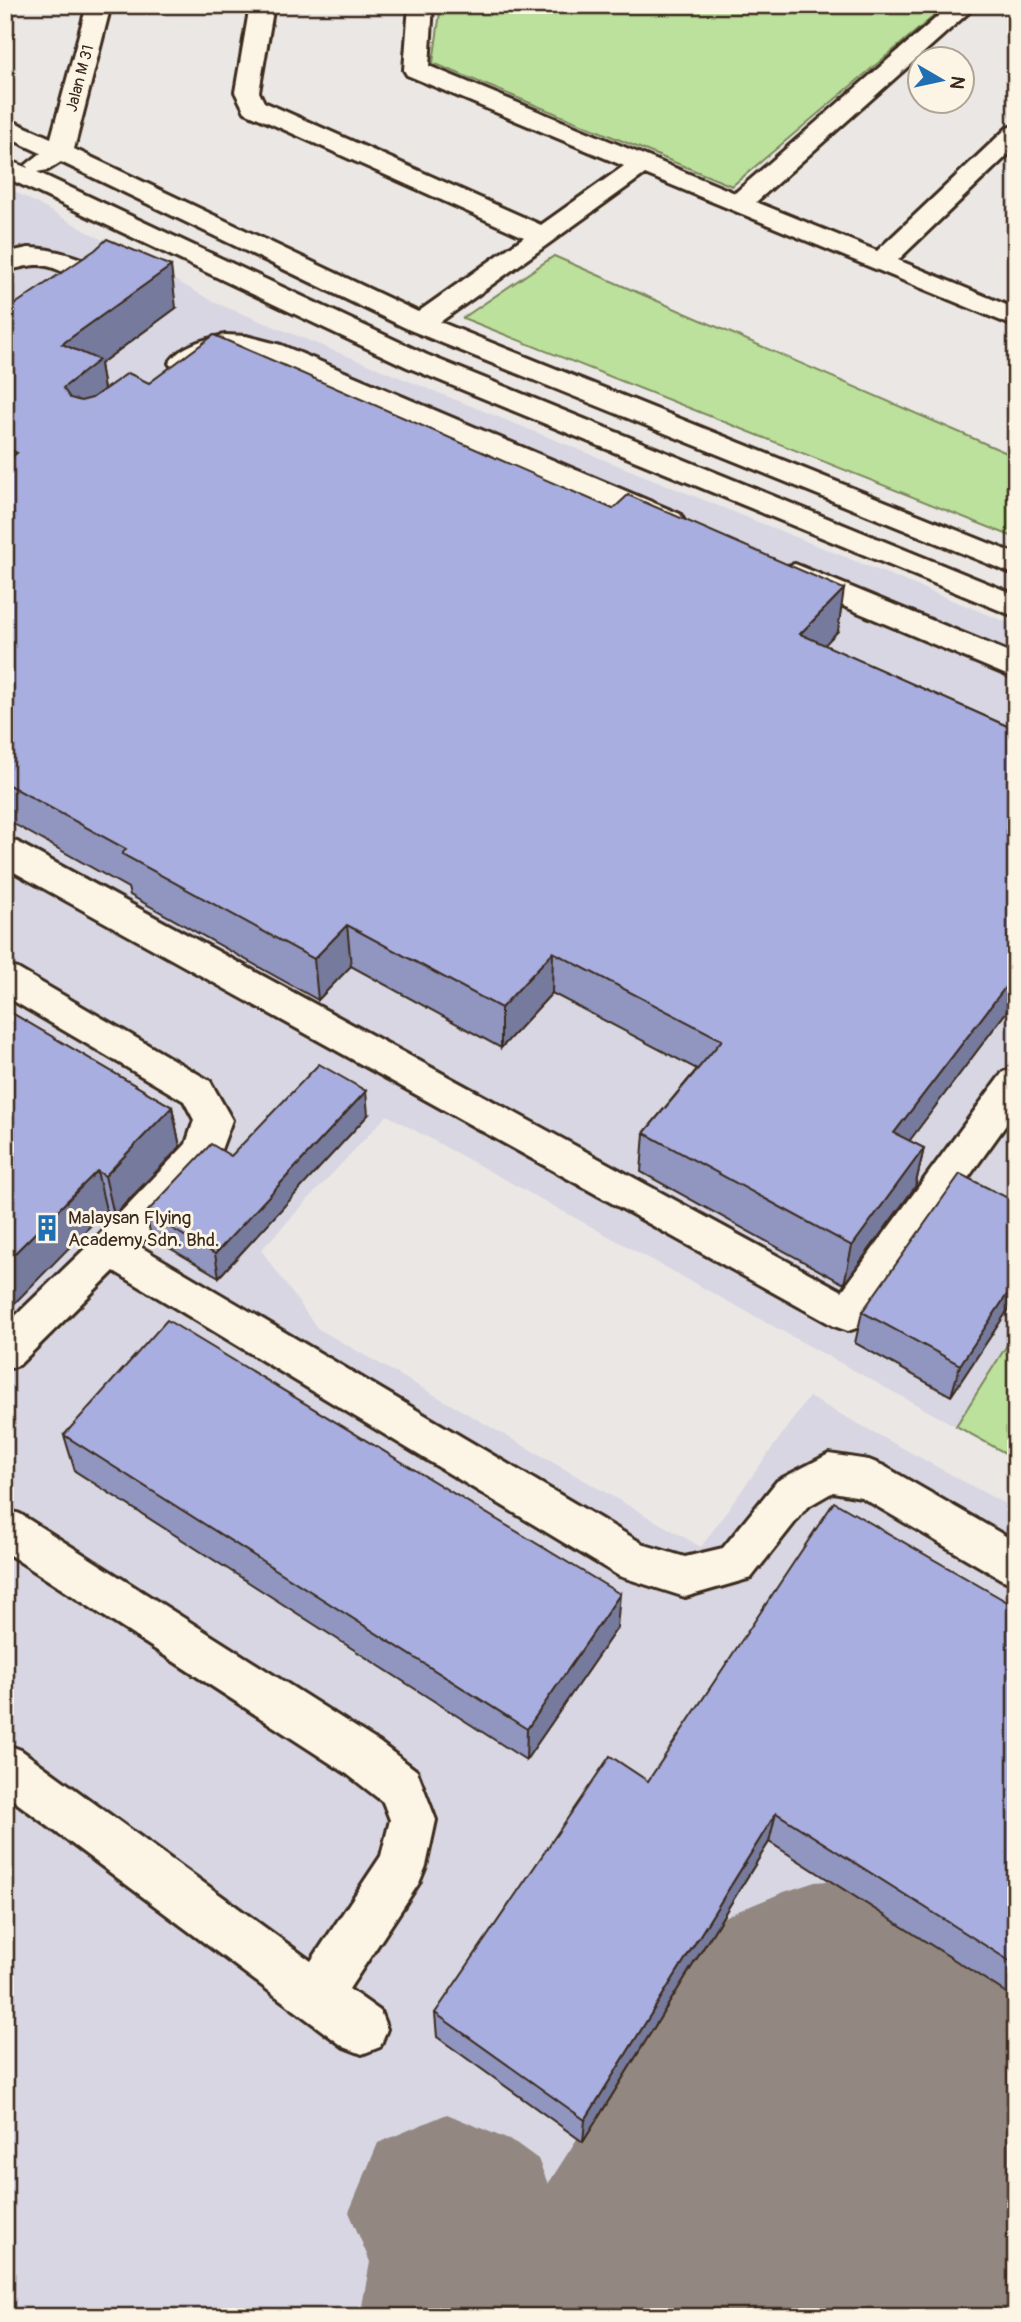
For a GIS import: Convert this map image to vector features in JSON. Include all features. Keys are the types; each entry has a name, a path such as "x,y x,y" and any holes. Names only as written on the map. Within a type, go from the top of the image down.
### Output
{"street":[{"name":"Jalan M 31","path":"60,152 99,5"},
{"path":"262,5 247,92 254,107 543,236"},
{"path":"421,5 416,70 1016,319"},
{"path":"738,204 965,5"},
{"path":"5,126 420,324 1016,565"},
{"path":"880,262 1016,133"},
{"path":"11,177 60,152"},
{"path":"420,324 643,164"},
{"path":"11,177 417,362 1016,607"},
{"path":"5,263 29,255 53,256 93,276 90,284 5,344"},
{"path":"162,379 204,349 224,342 242,342 271,351 695,531"},
{"path":"772,564 1016,668"},
{"path":"5,851 848,1314 1016,1082"},
{"path":"5,979 197,1091 214,1120 202,1152 111,1249 5,1353"},
{"path":"111,1249 634,1562 685,1577 736,1564 792,1494 829,1473 869,1479 1016,1565"},
{"path":"5,1528 363,1758 401,1787 412,1820 402,1866 317,1995"},
{"path":"5,1766 362,2029"}],"shaded area":[{"path":"5,186 218,304 1016,626 1016,1459 387,1115 261,1250 317,1328 701,1547 809,1397 1016,1510 1016,2317 5,2317"}],"green space":[{"path":"441,5 947,5 732,186 433,63"},
{"path":"554,256 1016,457 1016,538 463,318"},
{"path":"1016,1331 1016,1459 956,1426"}],"building":[{"path":"107,239 171,266 62,344 99,360 63,388 70,398 81,401 92,398 128,373 149,383 214,335 613,509 628,495 844,589 800,634 1016,730 1016,973 894,1133 924,1148 852,1246 644,1133 722,1040 553,952 501,1008 347,925 314,959 122,854 126,849 5,783 5,462 17,453 5,447 5,311"},
{"name":"Malaysan Flying Academy Sdn. Bhd.","path":"5,1009 172,1107 105,1176 97,1171 5,1263"},
{"path":"319,1064 366,1091 215,1254 146,1213 211,1144 231,1156"},
{"path":"960,1174 1016,1202 1016,1281 960,1365 862,1312"},
{"path":"167,1320 620,1594 527,1729 64,1435"},
{"path":"834,1502 1016,1607 1016,1965 776,1813 585,2120 435,2013 610,1756 648,1781"}],"taxiway":[{"path":"720,2088 784,1984 815,1974 841,1972 988,2069 1003,2088 1006,2121 937,2251"},
{"path":"720,2088 753,2086 776,2095 909,2188 931,2217 937,2251"},
{"path":"639,2219 720,2088"},
{"path":"447,2212 468,2229 472,2244 460,2317"},
{"path":"639,2219 670,2217 698,2221 823,2317"},
{"path":"579,2317 639,2219"},
{"path":"901,2317 937,2251"}],"place":[{"name":"Malaysan Flying Academy Sdn. Bhd.","path":"47,1228"}]}
